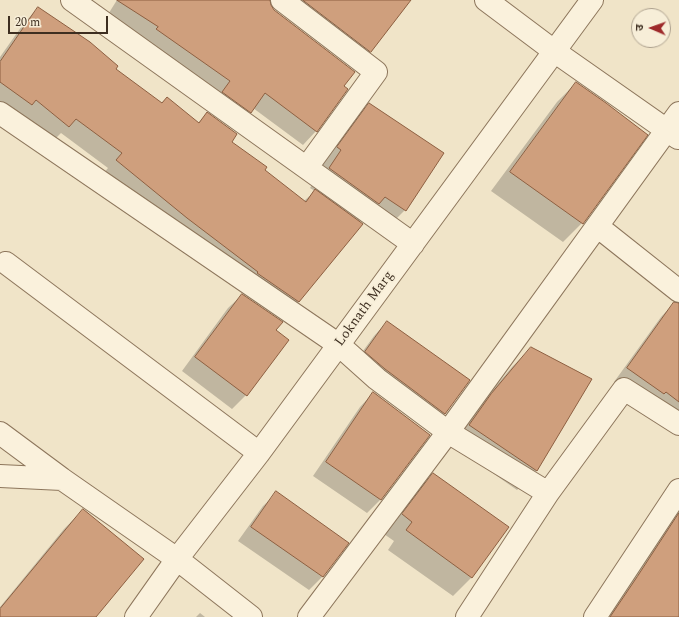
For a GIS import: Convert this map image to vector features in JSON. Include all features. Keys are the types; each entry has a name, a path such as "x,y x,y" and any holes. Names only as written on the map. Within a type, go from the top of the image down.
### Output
{"street":[{"path":"72,0 413,244"},
{"path":"282,0 376,72 306,168"},
{"path":"309,617 448,432 597,226 675,127 554,51 486,0"},
{"name":"Loknath Marg","path":"136,617 177,559 260,453 592,0"},
{"path":"0,112 339,345 377,378 448,432 548,493"},
{"path":"597,226 679,290"},
{"path":"6,262 260,453"},
{"path":"467,617 548,493 624,389 679,424"},
{"path":"0,433 62,479 177,559 252,617"},
{"path":"0,476 62,479"},
{"path":"595,617 679,490"}],"building":[{"path":"117,0 270,0 274,10 355,72 344,86 348,89 317,132 265,93 251,113 222,92 230,81 156,29 158,27"},
{"path":"303,0 411,0 371,52"},
{"path":"38,7 90,42 118,66 116,69 162,103 167,97 199,123 207,112 237,134 232,142 267,167 265,170 306,202 315,189 363,224 299,302 257,273 258,272 187,218 116,160 122,153 76,119 69,127 36,100 32,105 0,82 0,62"},
{"path":"576,82 648,135 583,224 510,172"},
{"path":"369,103 444,153 406,211 385,197 379,204 329,168 341,150 337,147"},
{"path":"242,294 283,322 276,330 289,340 247,396 195,357"},
{"path":"674,302 679,303 679,402 666,392 664,394 627,368"},
{"path":"387,321 470,380 445,414 365,352"},
{"path":"531,347 592,379 537,471 469,425 491,394"},
{"path":"373,392 430,435 381,500 326,462"},
{"path":"433,473 509,527 472,578 406,530 412,522 402,514"},
{"path":"276,491 349,543 323,577 251,527"},
{"path":"83,509 144,559 96,617 0,617 0,609"},
{"path":"679,513 679,617 610,617 637,577"}]}
